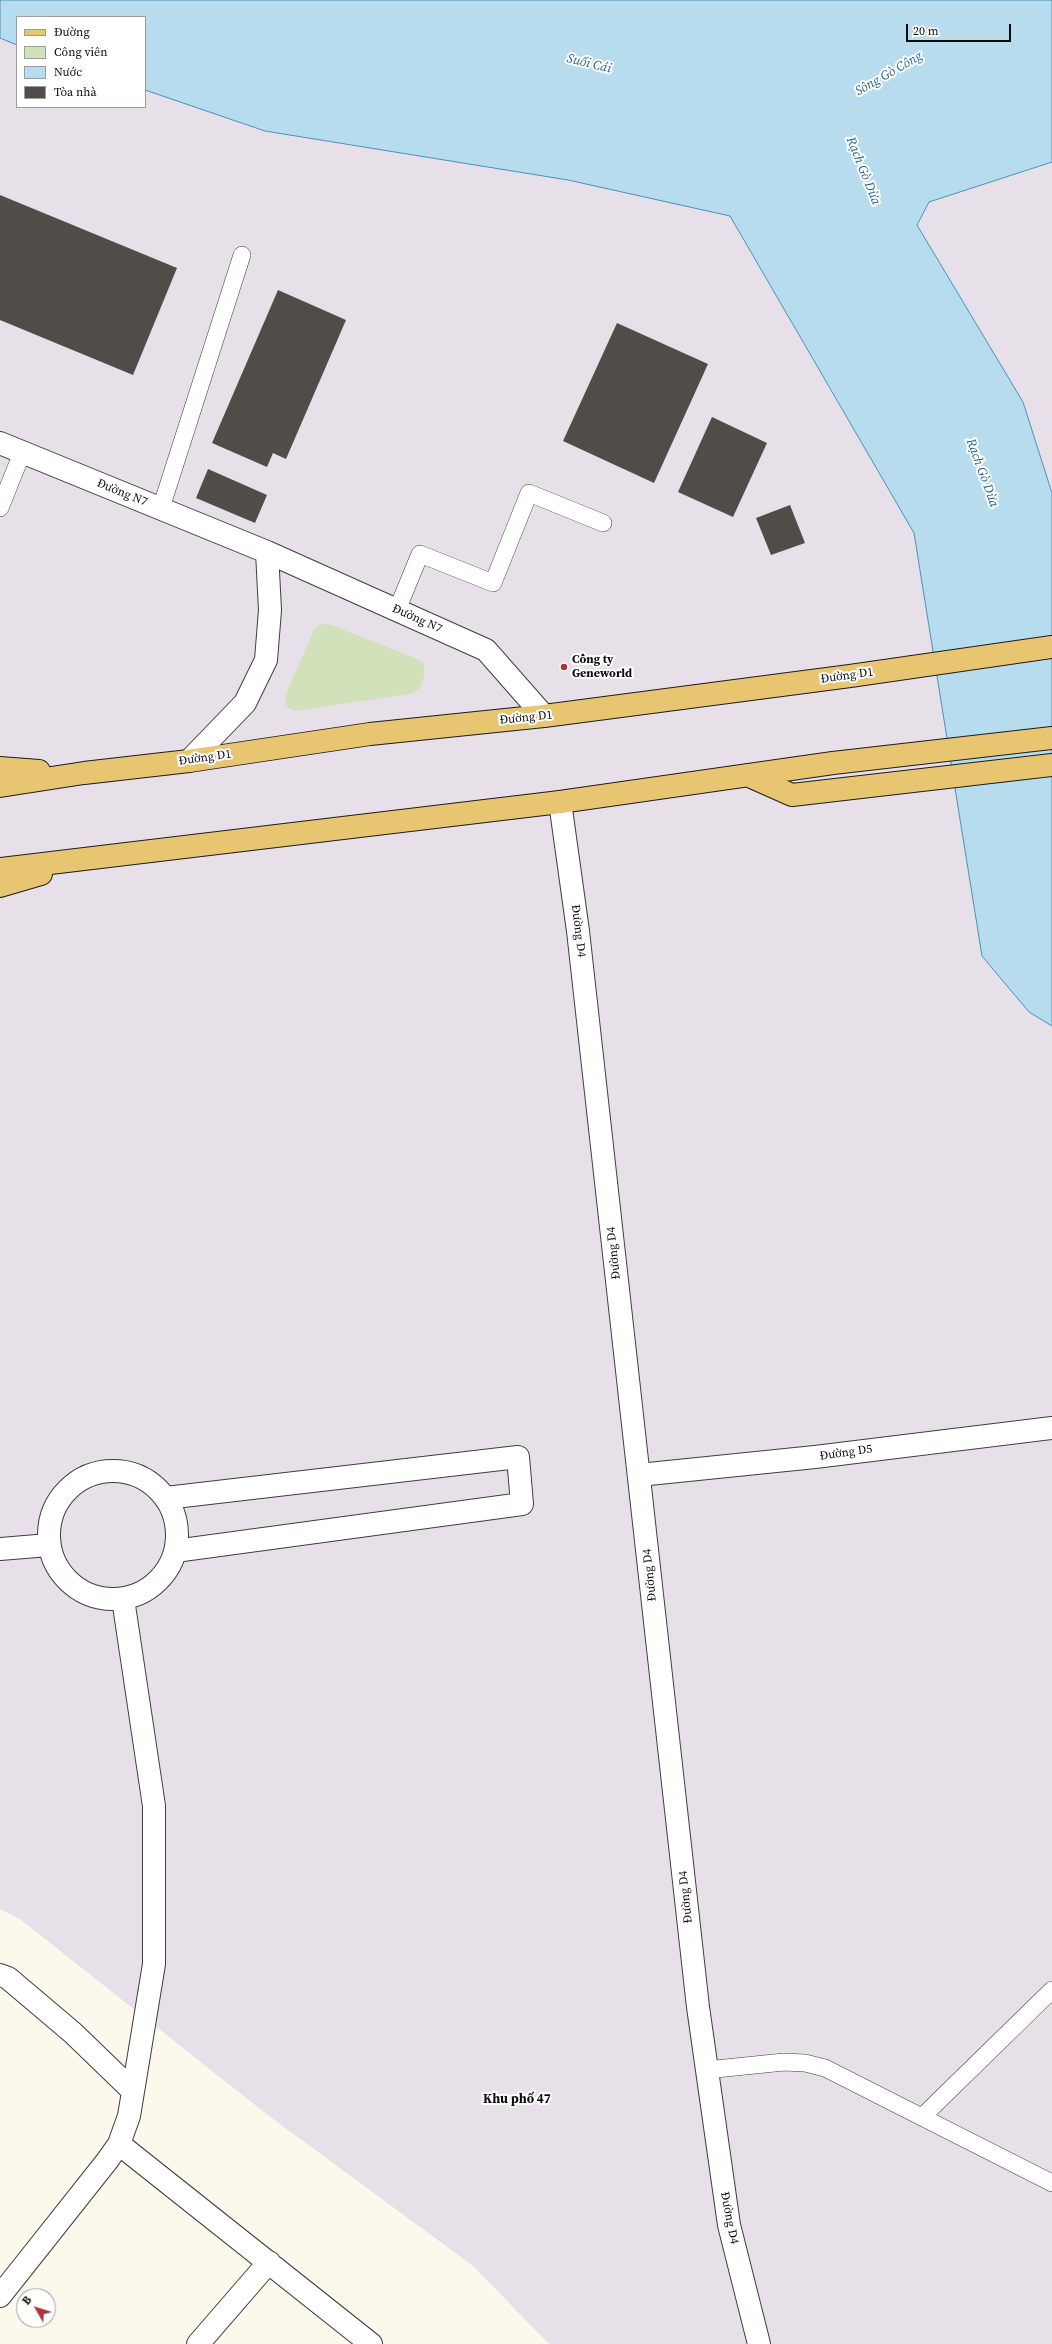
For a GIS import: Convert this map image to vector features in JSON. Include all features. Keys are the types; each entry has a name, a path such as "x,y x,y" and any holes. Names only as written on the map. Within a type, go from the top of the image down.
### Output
{"main road":[{"name":"Đường D1","path":"0,786 84,773 189,761 370,734 544,716 850,676 1052,647"},
{"path":"0,868 560,802 833,763 1052,738"},
{"path":"747,775 792,795 1052,765"},
{"path":"0,768 84,773"},
{"path":"0,886 99,857"}],"street":[{"name":"Đường N7","path":"0,443 267,552 486,650 544,716"},
{"path":"189,761 245,703 266,660 270,610 267,552"},
{"name":"Đường D4","path":"560,802 578,931 706,2070 729,2226 759,2344"},
{"name":"Đường D5","path":"639,1475 815,1457 1052,1428"},
{"path":"166,1498 518,1457 522,1504 175,1551"},
{"path":"120,1471 138,1475 153,1484 166,1498 174,1514 177,1532 175,1551 168,1568 156,1583 142,1593 123,1599 105,1600 88,1595 72,1586 59,1572 51,1556 49,1545 50,1520 57,1503 68,1488 84,1478 101,1472 120,1471"},
{"path":"0,1549 49,1545"},
{"path":"0,2296 85,2190 118,2144 129,2116 154,1964 154,1806 123,1599"},
{"path":"0,1975 8,1978 73,2033 133,2090"},
{"path":"118,2144 371,2344"},
{"path":"198,2344 269,2262"}],"lane":[{"path":"161,508 242,255"},
{"path":"0,508 22,453"},
{"path":"397,610 420,554 493,583 529,493 603,523"},
{"path":"923,2116 1052,1990"},
{"path":"706,2070 784,2062 805,2063 825,2068 923,2116 1052,2183"}],"shaded area":[{"path":"0,0 1052,0 1052,2344 549,2344 473,2266 269,2116 21,1920 0,1909"}],"green space":[{"path":"321,624 331,625 415,658 424,664 424,678 419,689 410,694 294,711 285,705 285,696 314,630"}],"water":[{"path":"0,0 1052,0 1052,162 929,202 917,225 1023,402 1052,493 1052,1026 1029,1012 982,956 914,533 730,216 568,180 265,131 146,90 146,16 16,16 16,45 0,38"}],"building":[{"path":"0,195 177,268 133,375 0,320"},
{"path":"278,290 346,320 286,459 273,453 267,467 212,443"},
{"path":"617,323 708,364 654,483 563,441"},
{"path":"712,417 767,443 733,517 678,492"},
{"path":"208,469 267,495 255,523 196,498"},
{"path":"790,505 805,543 771,555 756,518"}],"place":[{"name":"Công ty Geneworld","path":"564,667"}],"district":[{"name":"Khu phố 47","path":"517,2100"}],"water label":[{"name":"Suối Cái","path":"589,64"},
{"name":"Sông Gò Công","path":"889,74"},
{"name":"Rạch Gò Dừa","path":"863,171"},
{"name":"Rạch Gò Dừa","path":"982,473"}]}
